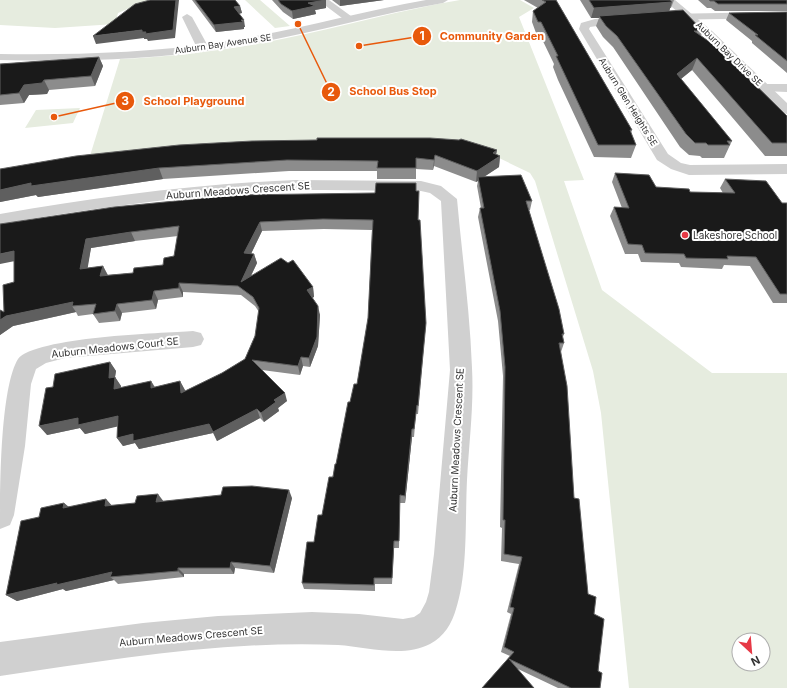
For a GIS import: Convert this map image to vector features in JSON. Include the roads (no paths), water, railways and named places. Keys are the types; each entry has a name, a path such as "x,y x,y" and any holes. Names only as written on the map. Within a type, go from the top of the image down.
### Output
{"street":[{"path":"323,0 347,17"},
{"name":"Auburn Bay Avenue SE","path":"0,56 108,56 281,35 347,17 419,0"},
{"name":"Auburn Bay Avenue SE","path":"347,17 443,0"},
{"name":"Auburn Bay Drive SE","path":"669,0 768,83 787,110"},
{"name":"Auburn Bay Drive SE","path":"682,0 703,15 753,61"},
{"path":"652,18 703,15 787,15"},
{"path":"187,17 201,45"},
{"name":"Auburn Glen Heights SE","path":"637,19 592,23 585,25 584,29 662,157 676,166 689,170 787,168"},
{"name":"Auburn Bay Avenue SE","path":"0,50 88,50 201,45"},
{"path":"768,83 785,89"},
{"name":"Auburn Meadows Crescent SE","path":"0,219 86,204 171,194 275,186 421,186 435,189 449,199 461,370 449,554 445,592 438,615 426,628 415,633 403,635 340,629 218,632 136,640 0,659"},
{"name":"Auburn Meadows Court SE","path":"0,515 13,440 19,384 27,364 40,356 55,352 193,339"}],"place":[{"name":"School Bus Stop","path":"298,24"},
{"name":"Community Garden","path":"359,46"},
{"name":"School Playground","path":"54,117"},
{"name":"Lakeshore School","path":"685,235"}]}
